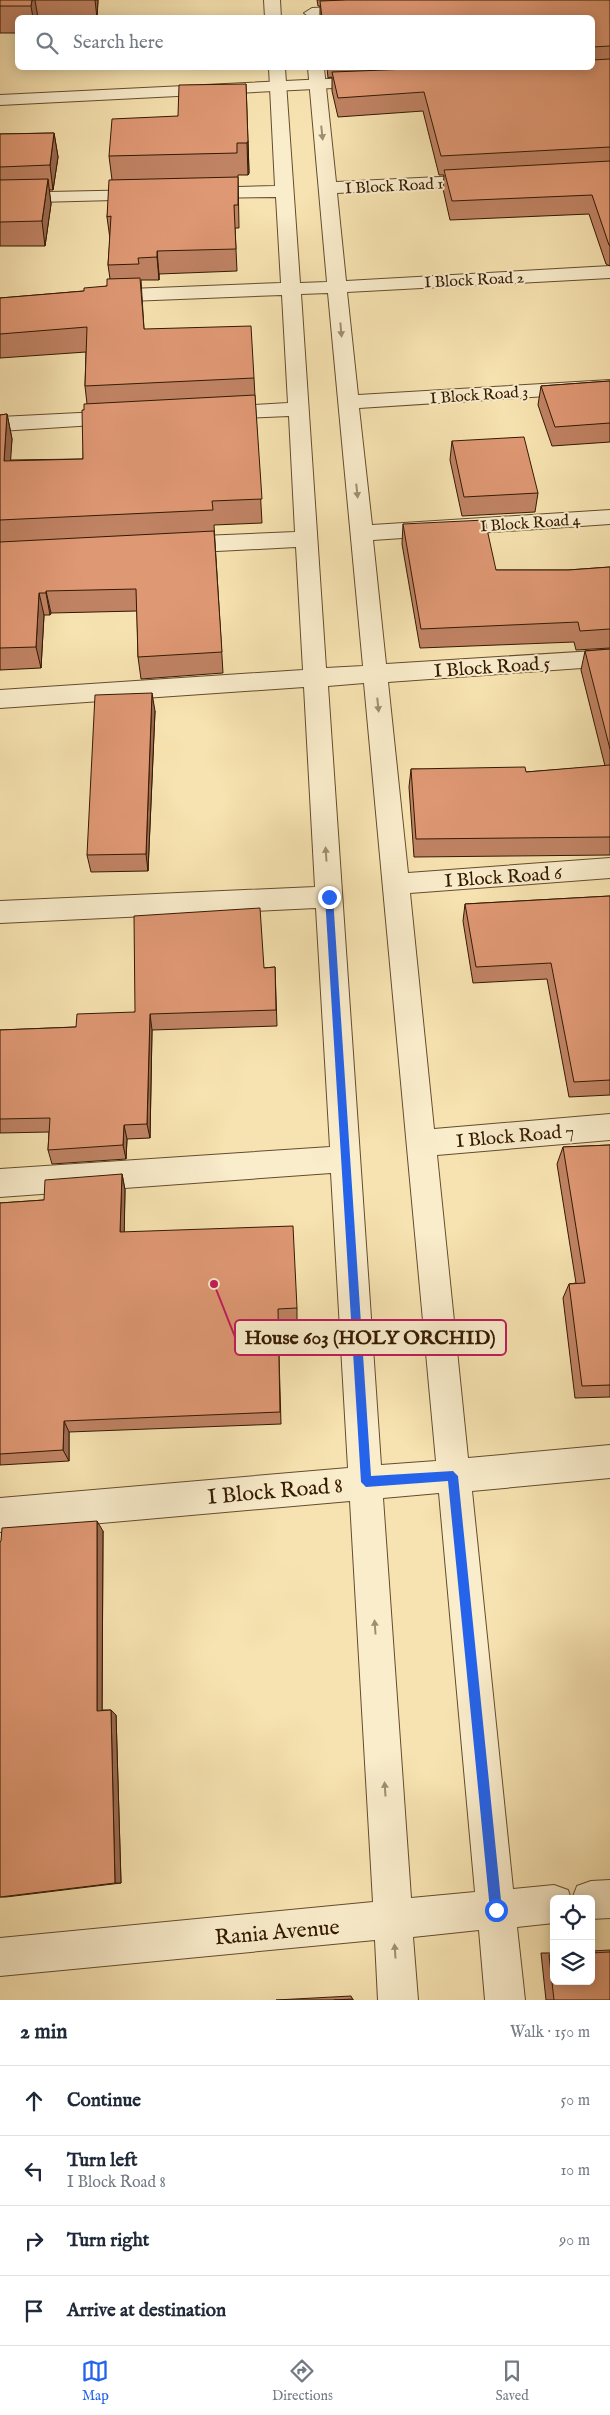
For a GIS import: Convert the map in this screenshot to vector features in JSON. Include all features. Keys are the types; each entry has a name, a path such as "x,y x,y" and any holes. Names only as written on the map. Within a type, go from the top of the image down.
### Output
{"street":[{"path":"272,0 273,15"},
{"path":"311,10 371,11"},
{"path":"0,109 278,84 317,76 386,82"},
{"path":"317,76 505,2000"},
{"path":"0,100 278,84"},
{"path":"278,84 398,2000"},
{"name":"I Block Road 1","path":"328,188 503,179"},
{"path":"186,194 284,191"},
{"path":"0,198 167,194"},
{"name":"I Block Road 2","path":"87,296 337,287 610,272"},
{"name":"I Block Road 3","path":"348,402 610,386"},
{"path":"199,414 298,409"},
{"path":"0,424 139,417"},
{"name":"I Block Road 4","path":"361,533 610,516"},
{"path":"158,546 307,539"},
{"name":"I Block Road 5","path":"0,700 610,658"},
{"name":"I Block Road 6","path":"395,884 610,868"},
{"path":"0,912 329,897"},
{"name":"I Block Road 7","path":"421,1143 610,1127"},
{"path":"0,1183 345,1159"},
{"name":"I Block Road 8","path":"0,1515 610,1462"},
{"path":"595,1900 610,1899"},
{"name":"Rania Avenue","path":"0,1957 550,1904"}],"building":[{"path":"0,0 32,0 31,6 0,6"},
{"path":"610,0 610,46 595,47 595,15 322,15 320,1"},
{"path":"610,59 610,147 441,156 424,92 338,98 332,72 384,70 595,70 595,60"},
{"path":"246,84 248,141 247,143 237,143 237,153 109,156 112,119 178,116 179,85"},
{"path":"54,133 50,165 0,167 0,134"},
{"path":"610,161 610,246 592,195 452,201 444,170"},
{"path":"238,177 238,205 234,205 236,249 157,251 157,257 138,258 139,264 108,265 111,216 107,217 109,180"},
{"path":"48,179 42,221 0,222 0,180"},
{"path":"140,278 144,329 251,326 254,378 85,386 87,327 0,334 0,298 84,291 84,288 107,286 107,279"},
{"path":"610,381 610,423 555,427 541,386"},
{"path":"255,395 262,499 212,501 213,510 0,520 0,415 7,414 4,461 83,459 82,410 84,410 84,404"},
{"path":"524,437 538,493 464,497 452,441"},
{"path":"485,520 496,570 568,570 610,567 610,629 580,631 578,622 421,629 403,524"},
{"path":"214,531 222,652 138,657 136,589 46,591 46,593 39,593 36,647 0,648 0,542"},
{"path":"610,649 610,749 585,651"},
{"path":"152,693 146,854 87,855 95,695"},
{"path":"610,765 610,837 416,839 411,769 525,767 526,772"},
{"path":"610,896 610,1080 574,1082 551,963 476,967 465,904"},
{"path":"260,908 264,968 275,967 276,1010 150,1014 147,1124 124,1125 123,1145 48,1150 50,1118 0,1119 0,1030 76,1027 77,1014 135,1012 134,916"},
{"path":"610,1145 610,1385 582,1386 569,1284 585,1283 563,1147"},
{"path":"122,1174 120,1232 293,1226 297,1308 278,1309 280,1412 64,1421 63,1450 0,1454 0,1203 44,1200 45,1180"},
{"path":"97,1521 97,1711 111,1710 115,1883 0,1897 0,1542 2,1528"},
{"path":"610,1952 610,2000 554,2000 552,1985 595,1985 595,1953"}],"place":[{"name":"House 603 (HOLY ORCHID)","path":"214,1284"}],"route":[{"path":"329,897 366,1482 453,1476 496,1910"}]}
